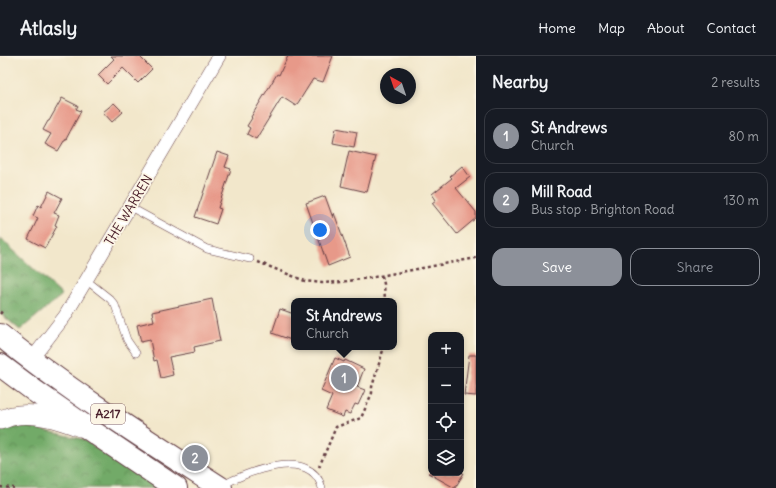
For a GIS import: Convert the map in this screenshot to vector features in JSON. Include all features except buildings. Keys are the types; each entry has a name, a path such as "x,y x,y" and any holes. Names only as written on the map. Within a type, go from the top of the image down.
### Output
{"highway":[{"name":"A217","path":"0,334 31,360 124,425 220,488"},
{"name":"A217","path":"0,365 96,434 176,488"}],"main road":[{"path":"0,420 13,416 31,415 47,417 96,434"}],"street":[{"name":"THE WARREN","path":"31,360 65,316 219,56"}],"lane":[{"path":"130,207 207,249 250,259"},
{"path":"86,280 110,299 115,305 127,340 136,353"},
{"path":"220,488 232,480 249,473 283,465 305,467 315,474 322,488"}],"path":[{"path":"250,259 305,281 322,283 341,282 382,276 476,258"},
{"path":"382,276 385,298"},
{"path":"0,314 3,310"},
{"path":"315,474 336,427 361,418 372,393 372,386 383,350"},
{"path":"0,488 14,488"}],"green space":[{"path":"0,238 62,295 20,330 0,313"},
{"path":"25,426 83,439 159,488 0,488 0,429"}],"place":[{"name":"St Andrews","path":"344,378"},
{"name":"Mill Road","path":"195,458"}]}
